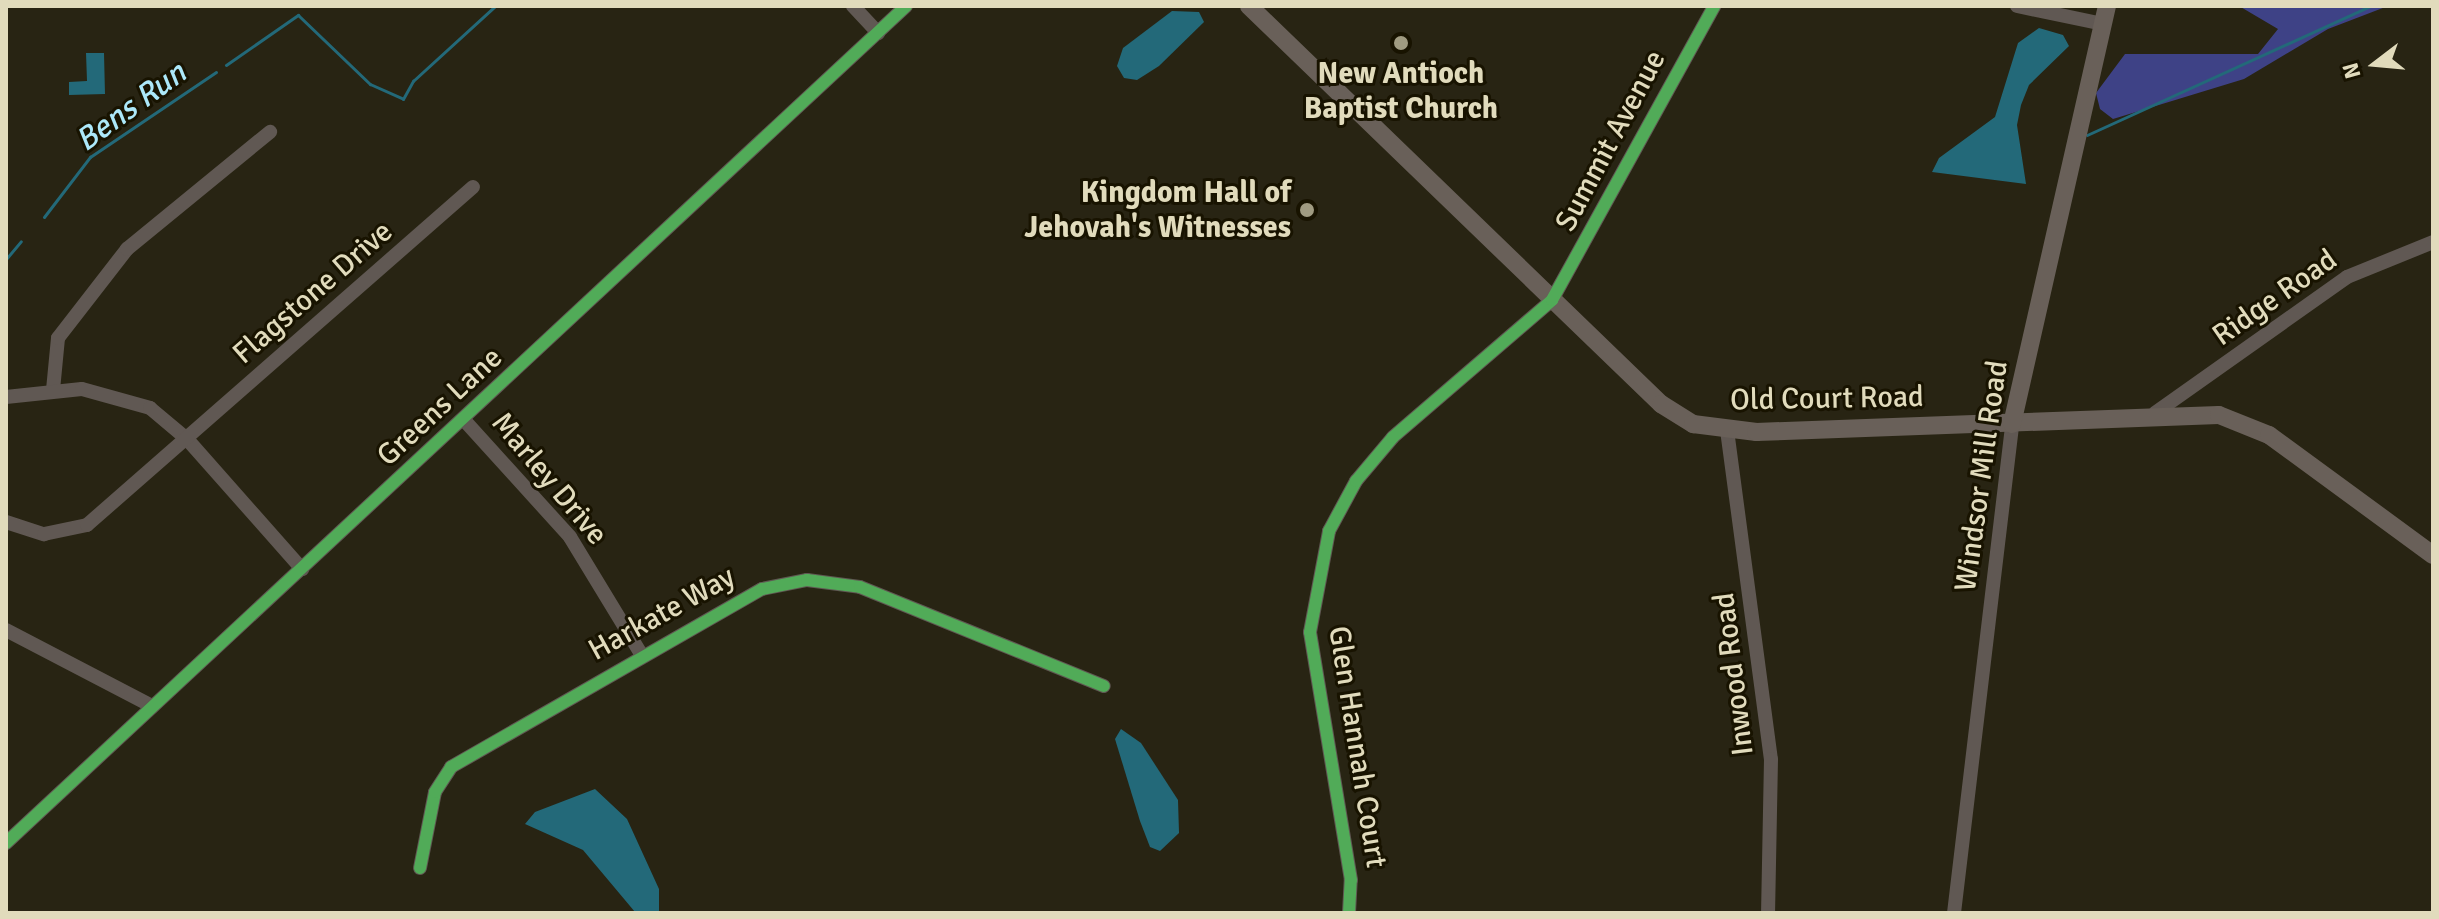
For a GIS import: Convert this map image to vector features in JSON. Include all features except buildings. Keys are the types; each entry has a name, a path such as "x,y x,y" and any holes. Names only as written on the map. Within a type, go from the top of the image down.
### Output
{"main road":[{"name":"Old Court Road","path":"1249,6 1552,300 1677,416 1727,430 2012,424 2155,413 2219,415 2261,431 2433,555"},
{"name":"Windsor Mill Road","path":"2012,424 2105,15"}],"street":[{"path":"853,6 878,33"},
{"name":"Greens Lane","path":"6,843 465,421 906,6"},
{"name":"Summit Avenue","path":"1552,300 1714,6"},
{"path":"2017,6 2105,15"},
{"path":"53,390 58,338 127,249 270,132"},
{"name":"Flagstone Drive","path":"6,522 44,534 87,525 473,187"},
{"name":"Ridge Road","path":"2155,413 2347,277 2433,242"},
{"name":"Glen Hannah Court","path":"1349,913 1351,880 1310,632 1329,531 1356,481 1393,437 1552,300"},
{"path":"6,397 53,390 128,398 187,439 302,569"},
{"name":"Marley Drive","path":"465,421 570,537 641,654"},
{"name":"Windsor Mill Road","path":"1954,913 2012,424"},
{"name":"Inwood Road","path":"1727,430 1771,759 1768,913"},
{"name":"Harkate Way","path":"420,868 435,792 451,767 641,654 762,589 834,581 1104,686"},
{"path":"6,630 152,706"}],"shaded area":[{"path":"2239,6 2388,6 2328,29 2244,79 2113,119 2100,109 2096,93 2125,54 2258,54 2278,29"}],"water":[{"path":"1172,11 1199,12 1204,22 1159,66 1137,80 1124,78 1117,66 1123,48"},
{"path":"2039,28 2063,35 2069,46 2029,85 2021,105 2017,125 2026,184 1932,172 1939,158 1995,117 2018,43"},
{"path":"86,53 104,53 105,94 69,95 69,82 87,81"},
{"path":"1121,729 1141,743 1178,800 1179,833 1160,851 1150,847 1140,821 1115,739"},
{"path":"595,789 627,819 659,889 659,913 635,912 583,850 525,824 535,812"}],"waterway":[{"name":"Bens Run","path":"226,65 298,15 370,84 403,99 413,81 495,6"},
{"path":"2087,135 2370,6"},
{"name":"Bens Run","path":"44,217 90,157 216,72"},
{"name":"Bens Run","path":"6,259 21,241"}],"cycle path":[{"path":"6,843 906,6"},
{"path":"1349,913 1351,880 1310,632 1329,531 1356,481 1393,437 1552,300 1714,6"},
{"path":"420,868 435,792 451,767 762,589 807,580 860,587 1104,686"}],"place":[{"name":"New Antioch Baptist Church","path":"1401,43"},
{"name":"Kingdom Hall of Jehovah's Witnesses","path":"1307,210"}]}
